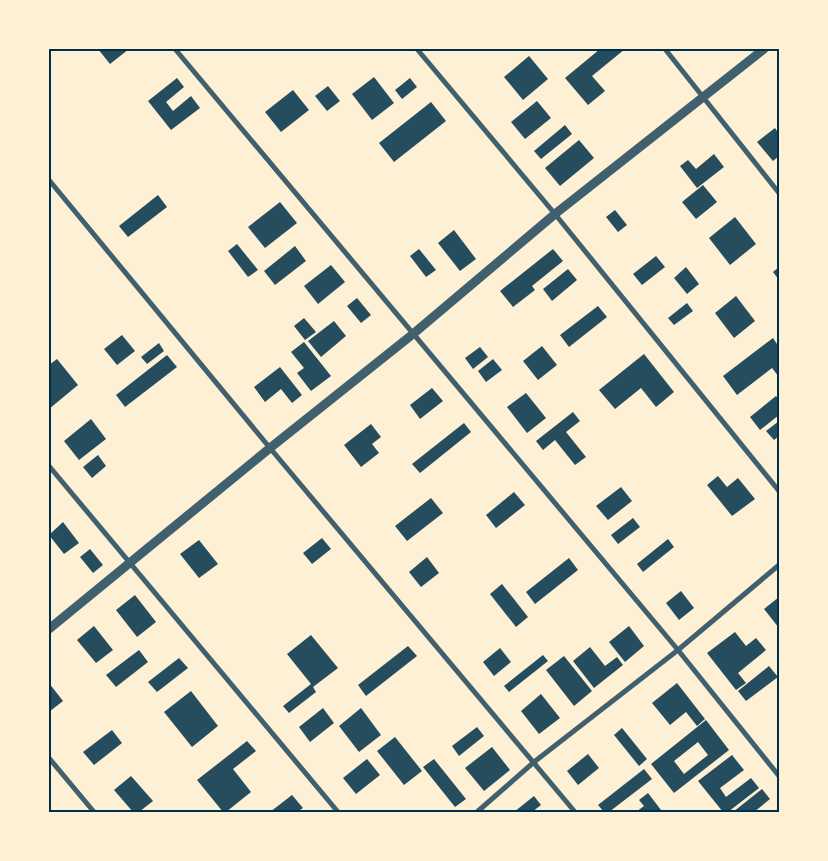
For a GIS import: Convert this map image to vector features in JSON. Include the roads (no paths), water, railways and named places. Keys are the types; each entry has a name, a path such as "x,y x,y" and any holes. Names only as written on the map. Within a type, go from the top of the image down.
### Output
{"street":[{"path":"175,49 678,650 779,776"},
{"path":"417,49 779,491"},
{"path":"664,49 779,193"},
{"path":"49,629 413,334 554,214 764,49"},
{"path":"49,180 270,448 575,812"},
{"path":"49,466 338,812"},
{"path":"477,812 534,762 678,650 779,565"},
{"path":"49,758 94,812"}]}
